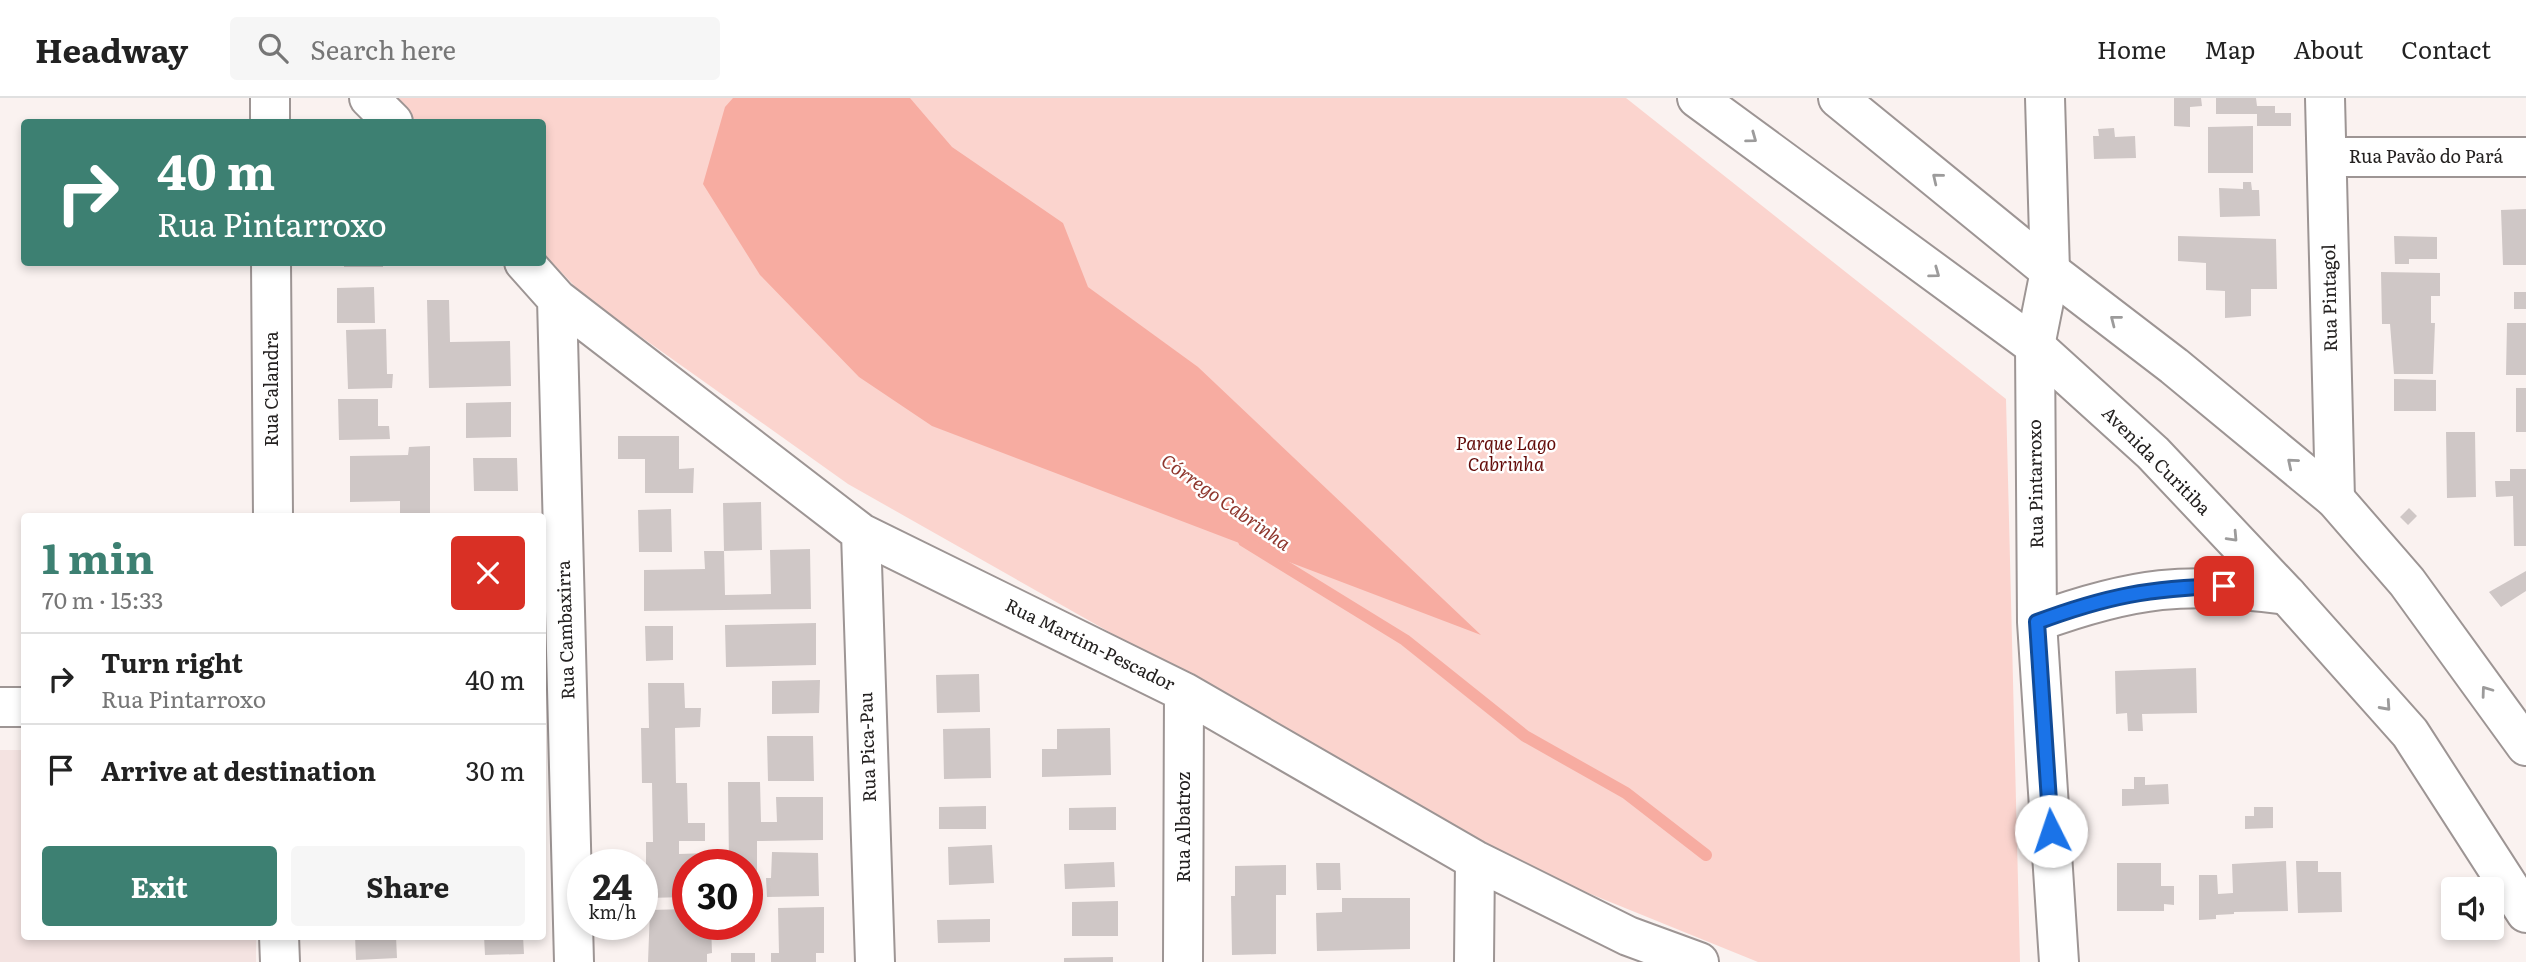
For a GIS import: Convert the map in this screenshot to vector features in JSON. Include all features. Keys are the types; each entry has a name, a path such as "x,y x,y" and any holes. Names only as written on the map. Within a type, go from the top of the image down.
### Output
{"street":[{"path":"270,98 270,119"},
{"path":"369,98 390,119"},
{"name":"Avenida Curitiba","path":"1697,98 2035,346 2153,453 2287,595 2410,733 2526,913"},
{"path":"1838,98 2050,271 2174,366 2335,499 2406,582 2526,746"},
{"path":"2045,98 2050,271"},
{"name":"Rua Pintagol","path":"2325,98 2335,499"},
{"name":"Rua Pavão do Pará","path":"2326,157 2526,157"},
{"name":"Rua Calandra","path":"271,266 273,513"},
{"name":"Rua Martim-Pescador","path":"528,266 557,299 861,533 1184,692 1475,860 1628,936 1699,962"},
{"name":"Rua Pintarroxo","path":"2050,271 2035,346 2037,622 2059,962"},
{"name":"Rua Cambaxirra","path":"557,299 575,962"},
{"name":"Rua Pica-Pau","path":"861,533 875,962"},
{"path":"2037,622 2097,600 2160,588 2224,586 2287,595"},
{"name":"Rua Albatroz","path":"1183,962 1184,692"},
{"path":"0,707 21,707"},
{"path":"1474,962 1475,860"},
{"path":"279,940 280,962"}],"shaded area":[{"path":"0,750 21,750 21,940 256,940 256,962 0,962"}],"green space":[{"name":"Parque Lago Cabrinha","path":"394,98 1626,98 2006,399 2020,962 1758,962 1472,846 1180,672 848,484 585,297 546,256 546,119 414,119"}],"water":[{"path":"733,98 910,98 952,147 1063,223 1088,287 1198,367 1481,635 932,426 859,377 760,275 703,184 725,107"}],"building":[{"path":"2174,98 2201,98 2202,106 2190,107 2190,127 2174,126"},
{"path":"2216,98 2256,98 2257,106 2275,106 2275,113 2291,113 2291,126 2257,126 2257,114 2216,114"},
{"path":"2253,126 2253,173 2208,173 2208,127"},
{"path":"2114,128 2115,137 2135,136 2136,158 2094,159 2093,136 2099,136 2098,129"},
{"path":"2243,182 2251,182 2252,190 2259,190 2260,216 2220,217 2219,188 2243,189"},
{"path":"2526,209 2526,265 2503,265 2501,210"},
{"path":"2178,236 2276,239 2277,289 2251,289 2251,316 2225,318 2225,291 2206,290 2206,263 2178,261"},
{"path":"2394,236 2437,237 2437,259 2409,259 2409,264 2395,264"},
{"path":"344,266 383,266 383,267"},
{"path":"2381,272 2440,273 2440,296 2431,296 2431,323 2435,323 2433,374 2394,374 2390,324 2382,324"},
{"path":"374,287 375,323 337,323 337,288"},
{"path":"2514,292 2526,292 2526,309 2514,309"},
{"path":"427,300 449,300 450,342 510,341 511,386 429,388"},
{"path":"2507,323 2526,323 2526,375 2506,375"},
{"path":"386,329 387,374 393,374 392,388 348,389 346,330"},
{"path":"2394,379 2436,380 2436,411 2394,411"},
{"path":"2516,388 2526,388 2526,432 2516,432"},
{"path":"338,399 378,399 378,426 389,426 390,439 339,440"},
{"path":"511,402 511,437 466,438 466,403"},
{"path":"2446,432 2475,432 2476,497 2447,498"},
{"path":"618,436 679,436 679,469 694,468 693,493 645,493 645,459 618,459"},
{"path":"430,446 430,513 400,513 400,501 350,502 350,456 408,455 409,447"},
{"path":"473,458 517,458 518,491 474,491"},
{"path":"2510,469 2526,469 2526,546 2514,546 2513,496 2496,497 2495,481 2510,481"},
{"path":"761,502 762,550 724,551 723,503"},
{"path":"2409,508 2417,516 2408,525 2400,517"},
{"path":"671,509 672,552 639,552 638,510"},
{"path":"810,549 811,609 644,611 644,570 705,569 704,551 724,551 725,595 771,594 770,550"},
{"path":"2526,571 2526,591 2501,607 2489,592"},
{"path":"816,623 816,665 726,667 725,625"},
{"path":"645,626 673,626 673,660 646,661"},
{"path":"2196,668 2197,713 2142,714 2143,731 2128,731 2127,713 2116,714 2115,671"},
{"path":"979,674 980,712 937,713 936,675"},
{"path":"820,680 819,713 772,714 772,681"},
{"path":"648,683 684,683 685,708 701,708 700,727 675,728 676,783 687,783 688,823 705,823 705,841 679,841 679,849 672,849 672,897 658,898 658,849 646,849 646,842 653,842 652,783 642,783 641,728 649,728"},
{"path":"990,728 991,778 944,779 943,729"},
{"path":"1110,728 1111,775 1042,777 1042,749 1057,749 1057,729"},
{"path":"767,736 813,736 814,781 768,781"},
{"path":"2134,777 2145,777 2145,785 2168,784 2169,804 2122,806 2122,789 2134,789"},
{"path":"728,782 760,782 761,822 777,822 776,797 823,797 823,840 757,841 757,849 729,849"},
{"path":"986,806 986,829 939,829 939,807"},
{"path":"1116,807 1116,830 1069,830 1069,808"},
{"path":"2254,807 2273,807 2273,828 2245,829 2245,816 2254,816"},
{"path":"992,845 994,883 949,885 948,847"},
{"path":"772,852 818,853 819,896 767,897 766,878 771,878"},
{"path":"2286,861 2288,911 2234,912 2216,915 2216,919 2199,920 2199,875 2217,875 2218,894 2233,893 2232,864"},
{"path":"2296,861 2318,861 2318,872 2341,872 2342,912 2298,913"},
{"path":"1114,862 1115,887 1065,889 1064,864"},
{"path":"1316,863 1340,863 1341,890 1317,890"},
{"path":"2117,863 2161,863 2161,886 2174,886 2174,905 2164,904 2164,911 2117,911"},
{"path":"1286,865 1286,895 1276,895 1276,954 1232,955 1231,896 1235,896 1235,866"},
{"path":"1342,898 1410,898 1410,949 1317,951 1316,913 1342,912"},
{"path":"1118,901 1118,936 1072,936 1072,902"},
{"path":"824,907 824,953 816,953 816,962 771,962 771,953 779,953 778,908"},
{"path":"672,909 672,940 712,940 712,953 707,954 707,962 648,962 649,940 658,940 658,910"},
{"path":"990,919 990,942 938,943 937,920"},
{"path":"355,940 396,940 397,958 356,960"},
{"path":"484,940 523,940 524,954 485,955"},
{"path":"731,953 755,953 755,962 731,962"},
{"path":"1113,957 1113,962 1064,962 1064,958"}],"waterway":[{"name":"Córrego Cabrinha","path":"1244,541 1405,640 1525,736 1626,793 1706,855"}],"route":[{"path":"2051,831 2037,622 2097,600 2160,588 2224,586"}]}
